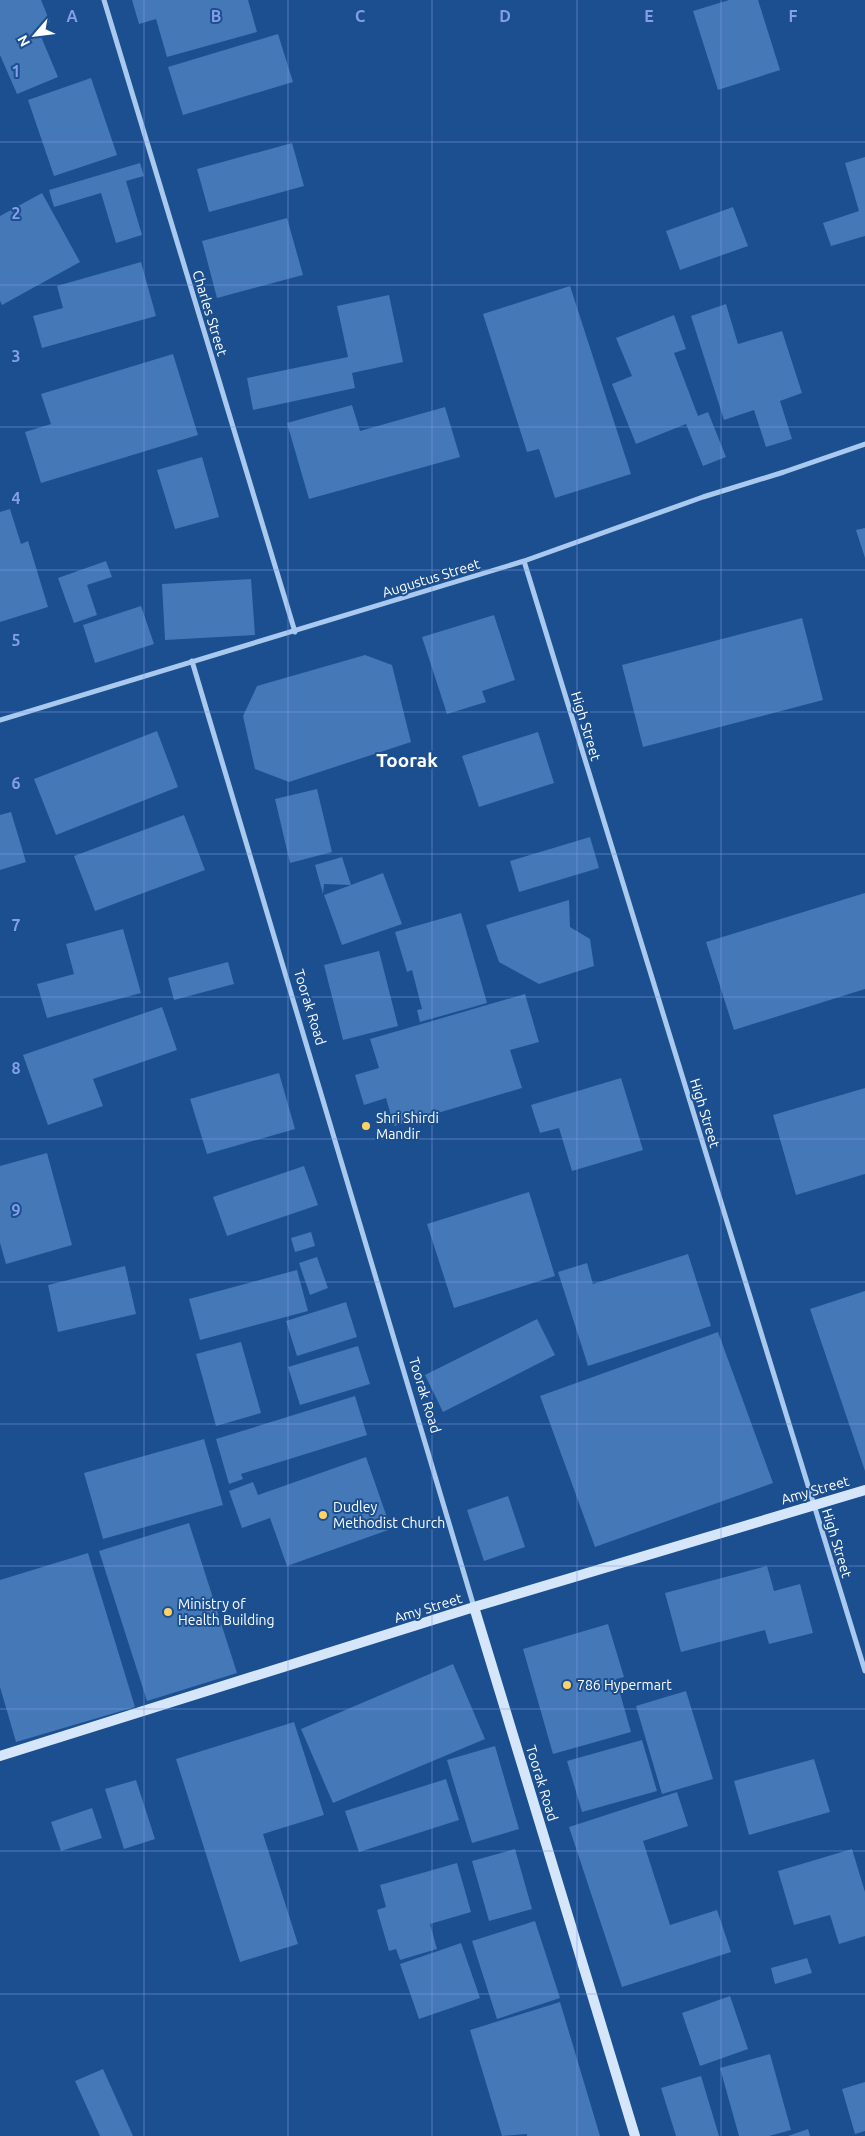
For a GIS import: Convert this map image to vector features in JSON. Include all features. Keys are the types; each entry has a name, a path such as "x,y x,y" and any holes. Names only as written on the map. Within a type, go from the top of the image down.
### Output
{"main road":[{"name":"Amy Street","path":"0,1756 474,1608 813,1504 865,1490"},
{"name":"Toorak Road","path":"474,1608 635,2136"}],"street":[{"name":"Charles Street","path":"104,0 295,632"},
{"name":"Augustus Street","path":"0,720 524,561 703,497 865,444"},
{"name":"High Street","path":"524,561 865,1671"},
{"name":"Toorak Road","path":"192,661 474,1608"}],"building":[{"path":"0,0 41,0 50,22 37,27 58,77 17,94 0,55"},
{"path":"132,0 248,0 257,32 167,57 156,19 139,24"},
{"path":"729,0 758,0 780,70 718,90 693,11"},
{"path":"278,34 293,82 183,115 168,67"},
{"path":"91,78 117,155 54,176 28,100"},
{"path":"292,143 304,186 209,212 197,169"},
{"path":"865,157 865,236 831,246 823,223 859,211 845,163"},
{"path":"140,163 144,176 126,181 142,235 116,243 101,193 54,207 49,190"},
{"path":"42,193 80,262 2,305 0,301 0,216"},
{"path":"733,207 748,246 680,270 666,231"},
{"path":"287,218 303,275 217,298 202,241"},
{"path":"141,262 156,316 42,348 33,316 63,308 57,286"},
{"path":"570,286 631,474 555,498 539,449 527,452 483,314"},
{"path":"389,295 403,362 352,373 355,388 253,410 247,378 348,357 337,306"},
{"path":"726,304 738,344 782,331 802,393 780,401 792,439 766,447 754,410 724,420 691,316"},
{"path":"674,315 686,349 674,353 698,416 708,412 726,457 703,466 686,424 636,444 612,384 632,376 616,338"},
{"path":"173,354 198,435 41,483 25,432 51,424 41,394"},
{"path":"352,405 360,431 445,407 460,457 309,499 287,423"},
{"path":"202,457 219,517 175,529 157,470"},
{"path":"10,509 21,544 28,541 48,607 0,622 0,512"},
{"path":"865,528 865,558 856,530"},
{"path":"106,561 112,577 87,585 97,615 74,623 58,578"},
{"path":"251,579 255,635 165,640 162,584"},
{"path":"141,606 154,644 95,663 83,625"},
{"path":"494,615 515,680 482,691 486,702 447,714 422,637"},
{"path":"802,618 823,700 643,747 622,665"},
{"path":"365,655 392,665 411,742 289,782 255,769 243,716 257,686"},
{"path":"157,731 178,787 56,835 34,779"},
{"path":"538,732 554,783 479,807 462,756"},
{"path":"317,789 332,852 290,863 275,799"},
{"path":"11,812 26,862 0,870 0,815"},
{"path":"184,815 205,870 95,911 74,856"},
{"path":"590,837 599,868 519,892 510,861"},
{"path":"342,857 351,885 324,884 323,894 315,865"},
{"path":"383,873 402,924 342,945 324,895"},
{"path":"865,893 865,989 734,1030 706,942"},
{"path":"569,900 570,927 590,939 594,966 539,984 499,962 486,925"},
{"path":"461,913 487,1003 420,1022 417,1010 422,1009 412,970 407,972 395,932"},
{"path":"123,929 141,993 47,1018 37,984 74,974 66,944"},
{"path":"379,951 398,1026 343,1040 324,965"},
{"path":"228,962 234,984 174,1000 168,978"},
{"path":"525,994 539,1042 510,1050 522,1088 394,1126 386,1098 364,1105 355,1075 379,1068 370,1039"},
{"path":"162,1007 177,1050 93,1079 103,1106 48,1125 23,1055"},
{"path":"279,1073 295,1129 207,1154 190,1099"},
{"path":"621,1078 643,1150 572,1171 559,1128 540,1133 531,1105"},
{"path":"865,1088 865,1174 796,1195 773,1115"},
{"path":"47,1153 72,1245 6,1264 0,1243 0,1166"},
{"path":"304,1166 318,1205 227,1236 213,1197"},
{"path":"529,1192 555,1276 454,1308 427,1224"},
{"path":"311,1232 315,1246 295,1252 291,1238"},
{"path":"688,1254 711,1326 588,1366 558,1272 587,1263 593,1284"},
{"path":"317,1257 328,1288 310,1295 299,1263"},
{"path":"125,1266 136,1314 58,1332 48,1285"},
{"path":"297,1270 308,1311 200,1340 189,1299"},
{"path":"865,1291 865,1471 810,1309"},
{"path":"346,1302 357,1337 297,1356 286,1321"},
{"path":"537,1319 555,1355 443,1412 425,1375"},
{"path":"718,1332 773,1483 595,1547 540,1396"},
{"path":"241,1342 261,1413 216,1426 196,1354"},
{"path":"358,1346 370,1384 300,1405 288,1367"},
{"path":"355,1396 367,1435 241,1474 243,1479 229,1484 216,1439"},
{"path":"204,1439 223,1505 103,1539 84,1473"},
{"path":"366,1457 391,1529 287,1566 270,1518 242,1528 229,1491 253,1482 258,1495"},
{"path":"508,1496 525,1547 484,1561 467,1510"},
{"name":"Ministry of Health Building","path":"189,1523 237,1673 147,1701 99,1551"},
{"path":"88,1553 135,1707 16,1742 0,1687 0,1580"},
{"path":"767,1566 774,1591 800,1584 813,1633 769,1644 765,1630 681,1652 665,1593"},
{"path":"608,1624 624,1677 616,1679 631,1732 553,1754 523,1649"},
{"path":"453,1664 485,1739 333,1803 301,1729"},
{"path":"686,1691 713,1779 662,1794 636,1706"},
{"path":"294,1722 324,1815 263,1834 298,1944 240,1962 176,1759"},
{"path":"642,1740 657,1791 582,1812 567,1761"},
{"path":"495,1746 519,1829 472,1843 447,1760"},
{"path":"814,1759 830,1812 749,1835 734,1781"},
{"path":"446,1779 459,1820 359,1852 345,1811"},
{"path":"136,1780 155,1839 124,1849 105,1789"},
{"path":"677,1792 688,1826 643,1841 670,1925 717,1910 731,1952 622,1987 569,1827"},
{"path":"92,1808 102,1838 61,1851 51,1822"},
{"path":"515,1849 532,1909 489,1921 472,1861"},
{"path":"852,1849 865,1892 865,1936 839,1944 830,1915 794,1925 778,1871"},
{"path":"457,1863 471,1912 430,1924 437,1949 400,1960 396,1949 389,1951 377,1910 386,1907 380,1885"},
{"path":"535,1921 560,1998 497,2019 472,1941"},
{"path":"461,1943 480,1998 419,2019 400,1964"},
{"path":"807,1958 812,1973 775,1984 771,1968"},
{"path":"730,1996 748,2049 700,2066 682,2013"},
{"path":"560,2002 600,2136 527,2136 527,2134 502,2136 470,2030"},
{"path":"770,2054 791,2130 769,2136 739,2136 720,2068"},
{"path":"103,2069 133,2136 100,2136 75,2081"},
{"path":"701,2076 719,2136 676,2136 661,2088"},
{"path":"865,2082 865,2131 855,2134 842,2089"},
{"path":"808,2129 810,2136 788,2136"}],"place":[{"name":"Shri Shirdi Mandir","path":"366,1126"},
{"name":"Dudley Methodist Church","path":"323,1515"},
{"name":"Ministry of Health Building","path":"168,1612"},
{"name":"786 Hypermart","path":"567,1685"}],"district":[{"name":"Toorak","path":"407,760"}]}
